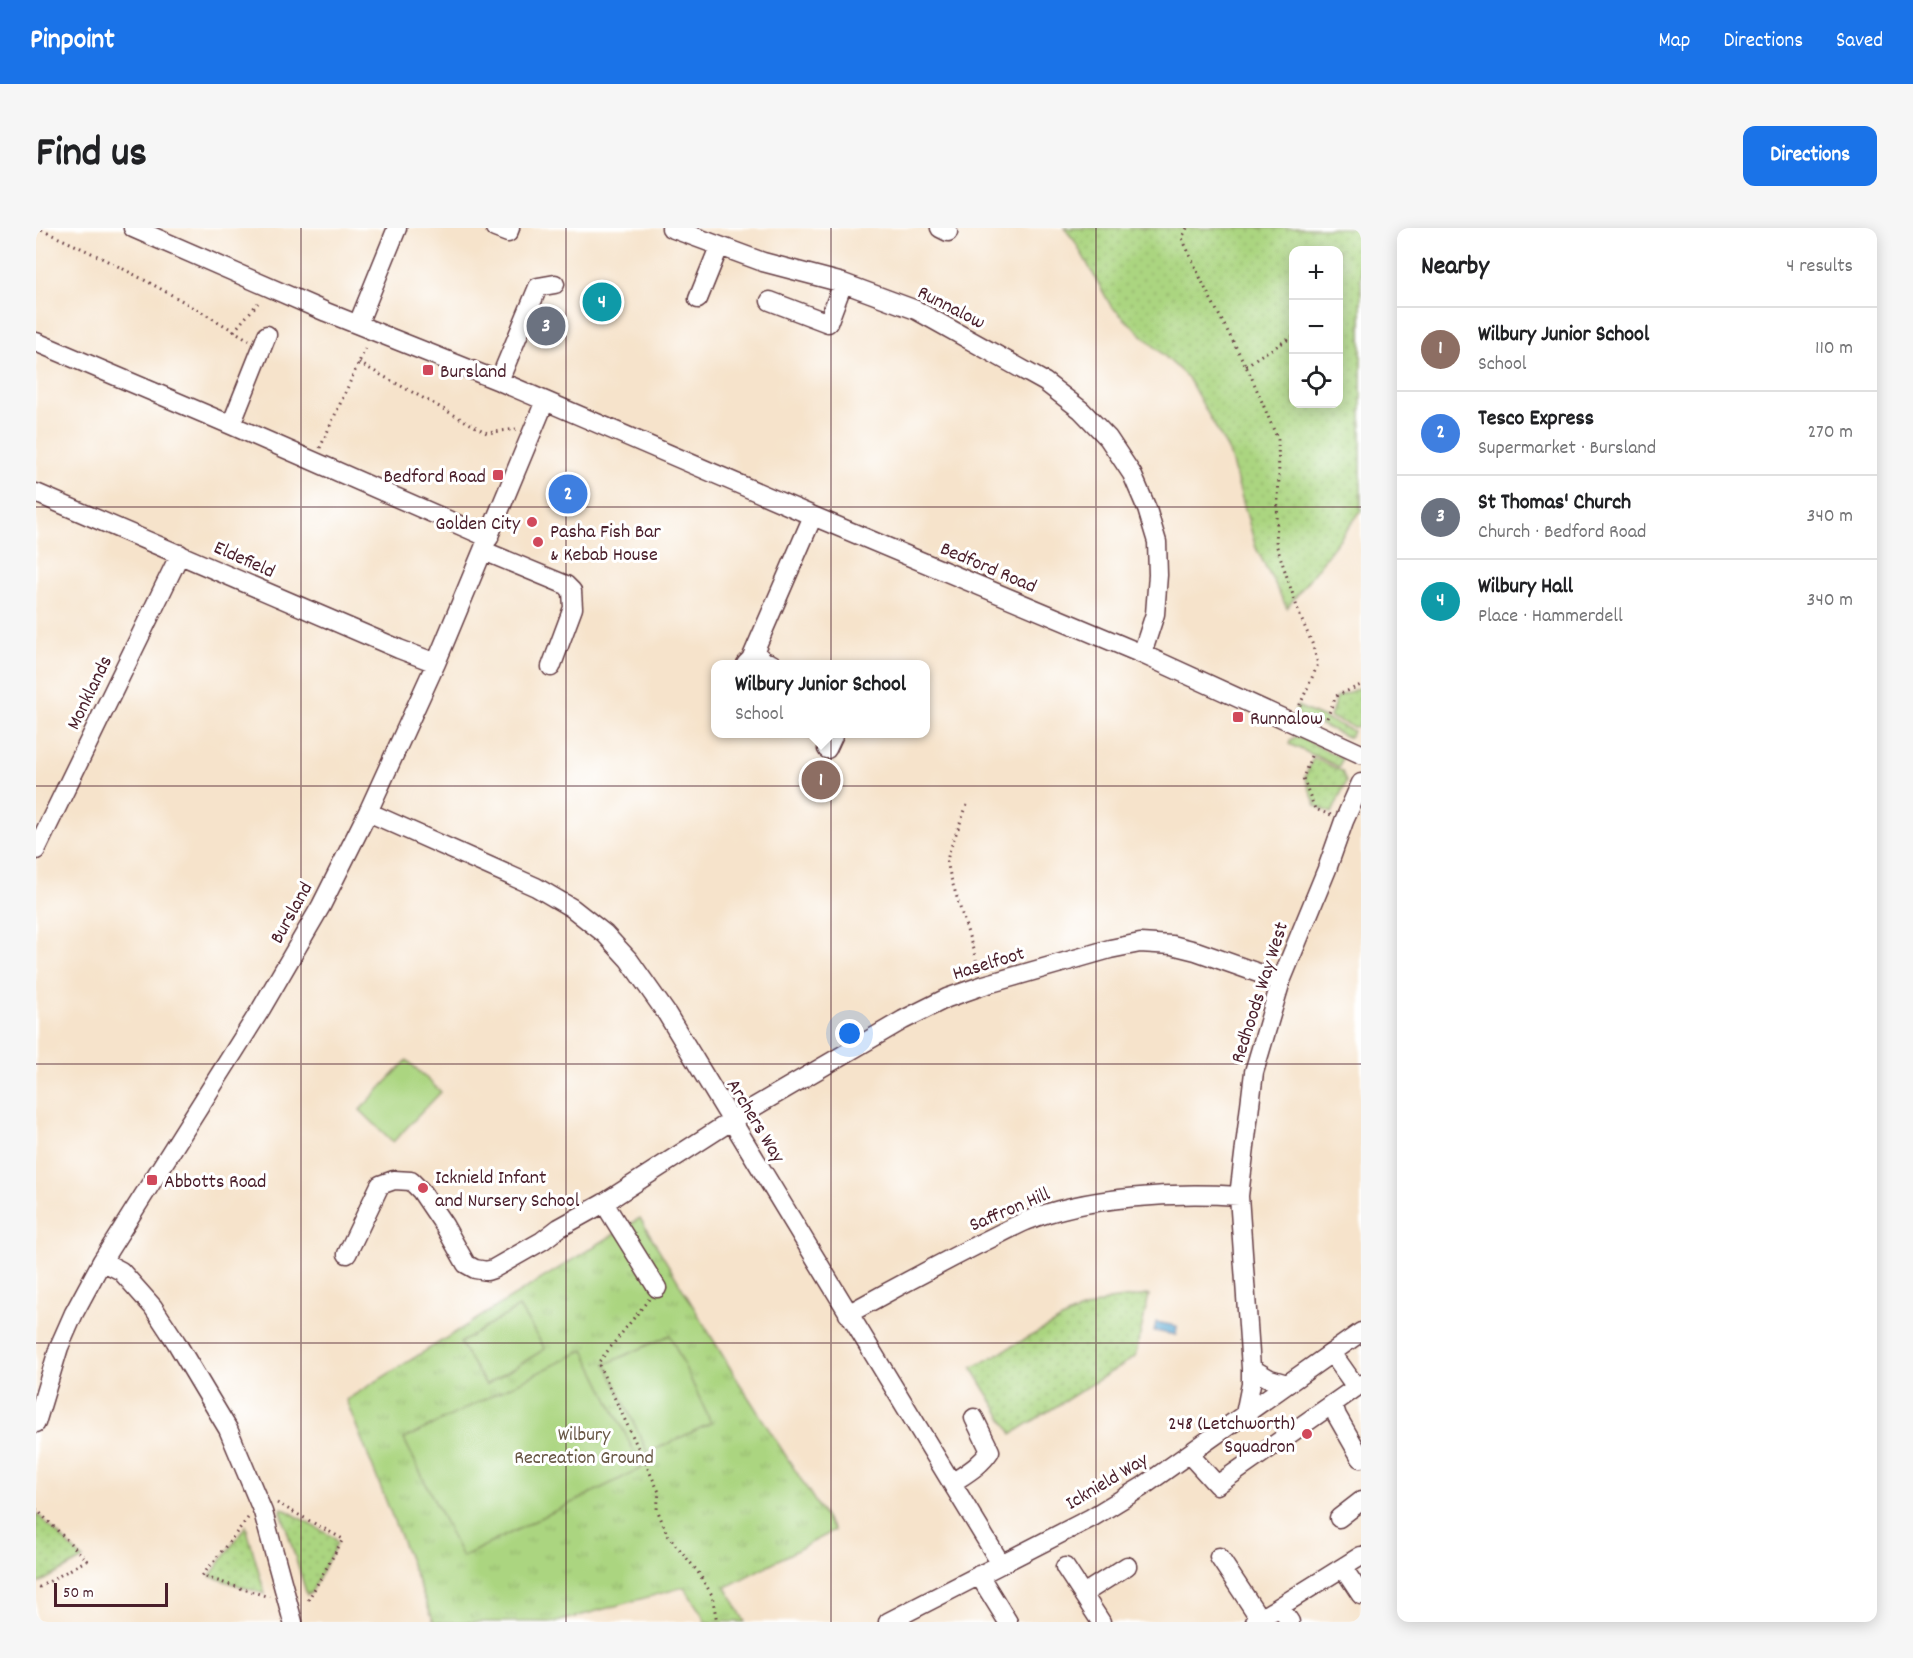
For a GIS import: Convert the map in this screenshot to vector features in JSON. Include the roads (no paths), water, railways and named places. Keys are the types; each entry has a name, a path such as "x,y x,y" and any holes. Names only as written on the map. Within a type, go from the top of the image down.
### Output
{"street":[{"name":"Bedford Road","path":"133,228 1142,654 1361,754"},
{"path":"358,324 397,228"},
{"path":"495,228 508,233 510,228"},
{"name":"Runnalow","path":"671,228 763,262 843,283 916,310 1045,382 1081,410 1108,438 1132,474 1147,509 1157,542 1158,576 1155,614 1142,654"},
{"path":"698,299 719,247"},
{"path":"770,301 828,323 843,283"},
{"path":"499,381 538,288 555,284"},
{"path":"231,425 264,341"},
{"path":"36,342 313,461 566,585 572,591 573,608 551,667"},
{"name":"Bursland","path":"36,1423 59,1347 102,1261 261,1009 321,906 368,812 436,663 545,401"},
{"name":"Eldefield","path":"36,493 436,663"},
{"path":"750,658 813,516"},
{"name":"Monklands","path":"36,850 180,554"},
{"name":"Redhoods Way West","path":"1245,1414 1251,1384 1251,1368 1239,1196 1254,1072 1281,981 1361,783"},
{"name":"Archers Way","path":"368,812 536,887 572,908 605,934 629,960 667,1014 1001,1564"},
{"name":"Haselfoot","path":"347,1254 381,1185 394,1179 411,1181 417,1186 444,1225 466,1264 475,1269 487,1271 501,1266 732,1121 903,1020 948,998 984,985 1110,949 1140,943 1172,945 1196,951 1281,981"},
{"name":"Saffron Hill","path":"848,1314 938,1265 1027,1221 1069,1208 1128,1198 1212,1194 1239,1196"},
{"path":"604,1203 657,1288"},
{"path":"102,1261 121,1271 153,1307 228,1429 269,1507 289,1607"},
{"name":"Icknield Way","path":"888,1622 1091,1518 1142,1487 1361,1332"},
{"path":"1189,1454 1217,1485 1359,1386 1332,1353"},
{"path":"1251,1368 1270,1379 1287,1384"},
{"path":"1333,1404 1337,1416 1361,1458"},
{"path":"952,1483 975,1468 990,1451 974,1418"},
{"path":"1339,1518 1361,1502"},
{"path":"1219,1557 1257,1620 1361,1556"},
{"path":"1083,1594 1127,1566"},
{"path":"1065,1567 1101,1622"},
{"path":"1343,1568 1361,1595"},
{"path":"979,1575 1008,1622"},
{"path":"1280,1607 1290,1622"}],"water":[{"path":"1156,1322 1177,1326 1176,1335 1154,1331"}],"place":[{"name":"Wilbury Hall","path":"602,302"},
{"name":"St Thomas' Church","path":"546,326"},
{"name":"Bursland","path":"428,370"},
{"name":"Bedford Road","path":"498,475"},
{"name":"Tesco Express","path":"568,494"},
{"name":"Golden City","path":"532,522"},
{"name":"Pasha Fish Bar & Kebab House","path":"538,542"},
{"name":"Runnalow","path":"1238,717"},
{"name":"Wilbury Junior School","path":"821,780"},
{"name":"Abbotts Road","path":"152,1180"},
{"name":"Icknield Infant and Nursery School","path":"423,1188"},
{"name":"248 (Letchworth) Squadron","path":"1307,1434"}],"park label":[{"name":"Wilbury Recreation Ground","path":"584,1444"}]}
